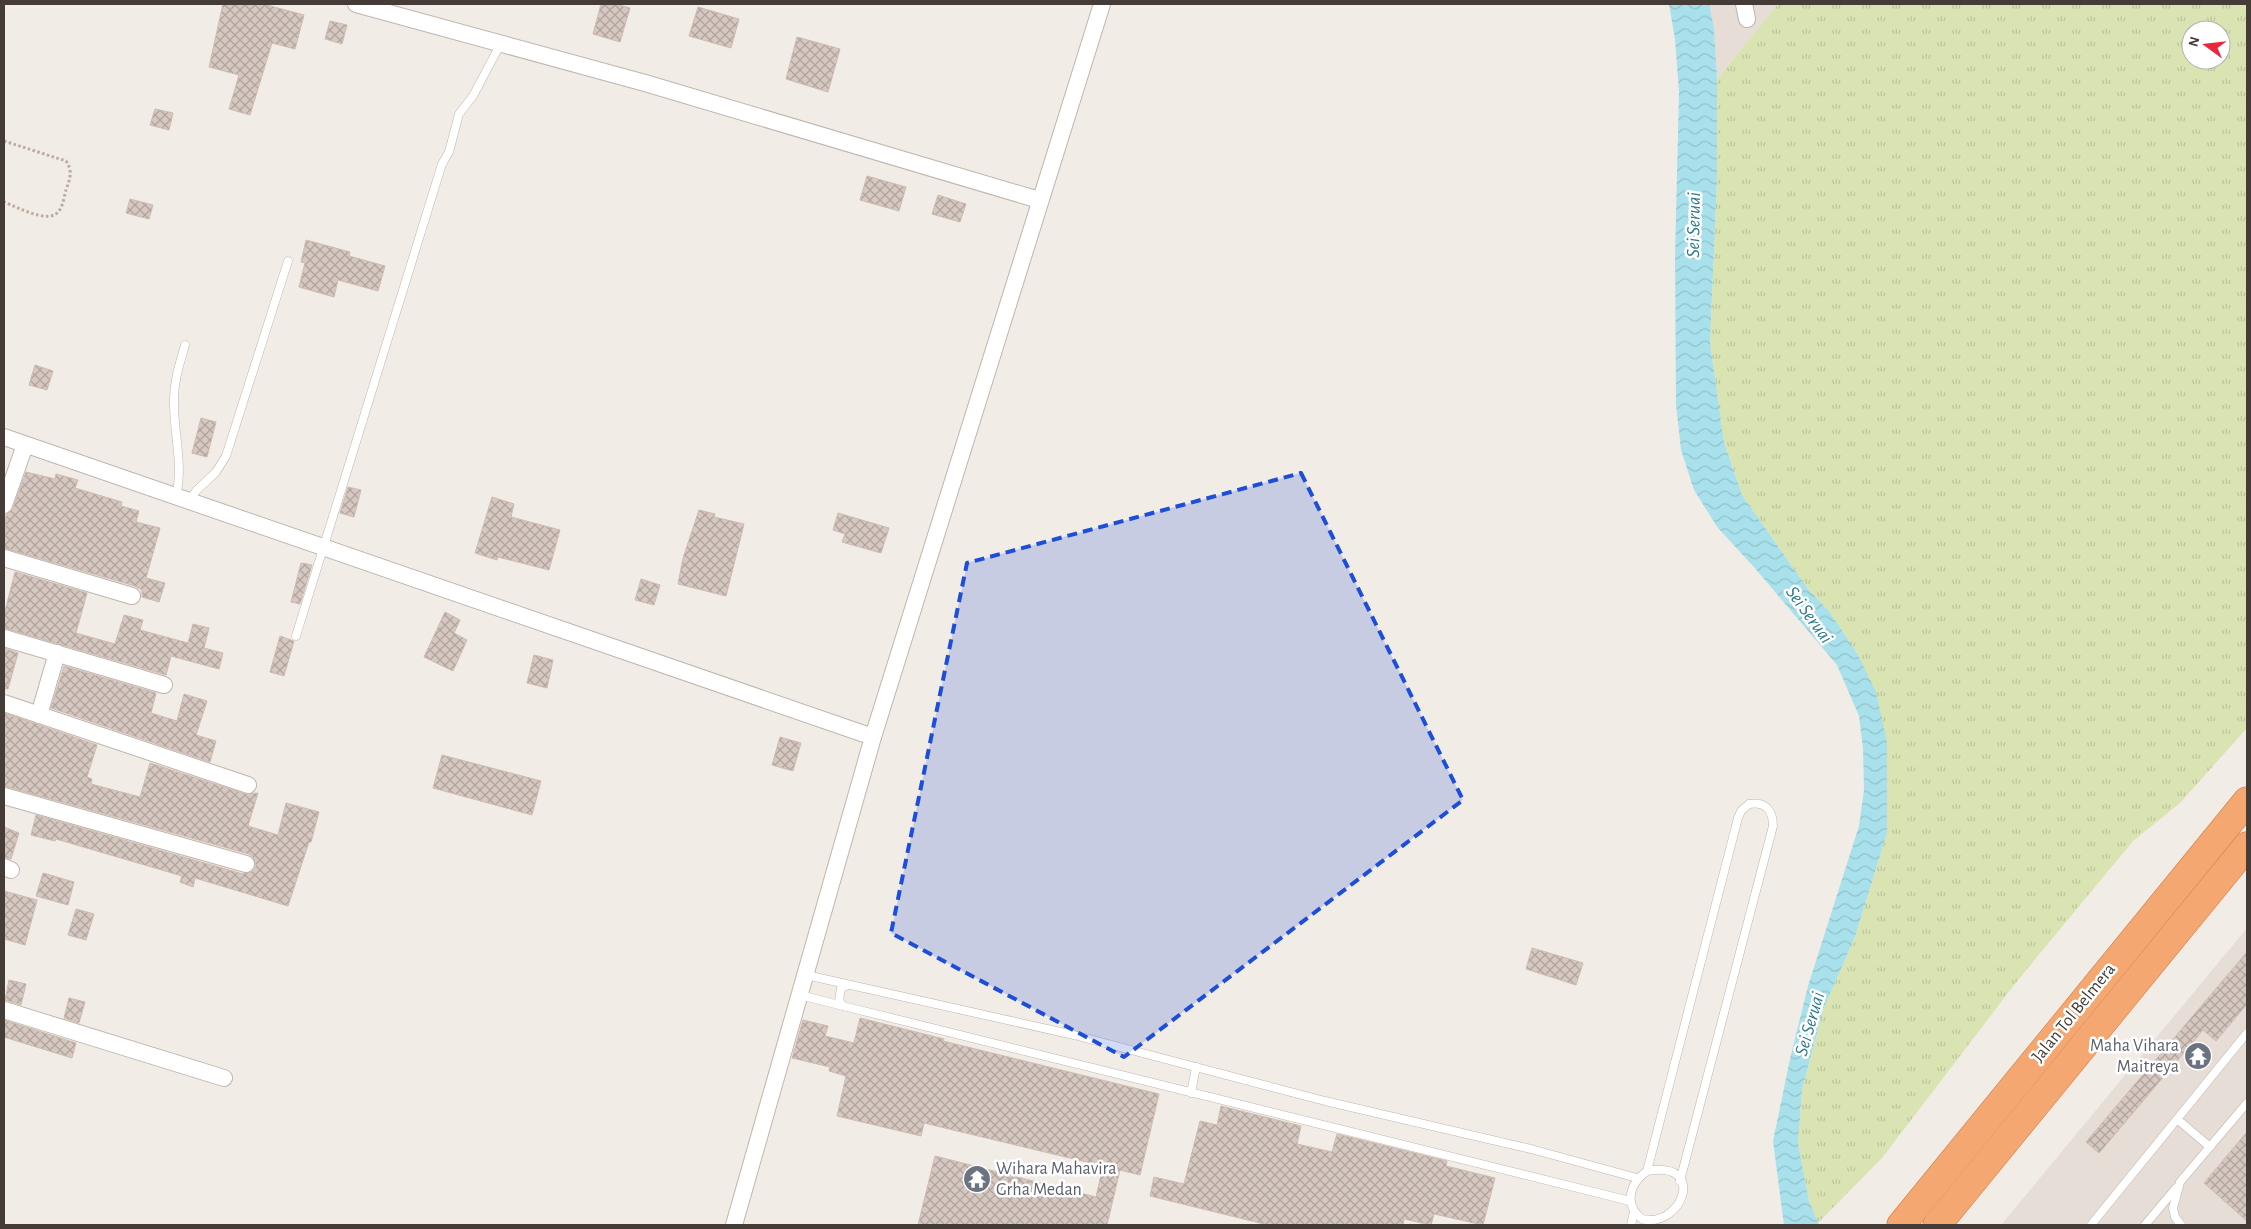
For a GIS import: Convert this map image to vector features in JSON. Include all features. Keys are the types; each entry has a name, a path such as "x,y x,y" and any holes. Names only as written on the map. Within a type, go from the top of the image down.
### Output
{"highway":[{"name":"Jalan Tol Belmera","path":"1901,1225 2247,801"},
{"name":"Jalan Tol Belmera","path":"1937,1225 2247,846"}],"street":[{"path":"734,1225 873,737 1102,4"},
{"path":"364,5 645,83 1040,200"},
{"path":"4,437 873,737"},
{"path":"4,505 25,445"},
{"path":"4,558 132,596"},
{"path":"4,638 164,684"},
{"path":"39,715 56,654"},
{"path":"4,703 248,785"},
{"path":"4,796 246,864"},
{"path":"4,1010 224,1078"}],"lane":[{"path":"296,636 442,164 449,152 459,114 473,96 500,43"},
{"path":"185,345 176,379 174,398 182,499 196,491 216,472 226,456 288,261"},
{"path":"1647,1171 1738,818 1741,811 1749,804 1763,805 1770,810 1774,826 1680,1181"},
{"path":"806,975 1074,1035 1325,1101 1532,1149 1637,1178"},
{"path":"843,1006 839,1001 838,994 841,988 848,985"},
{"path":"800,995 1630,1201"},
{"path":"2091,1225 2247,1033"},
{"path":"1190,1093 1196,1067"},
{"path":"2145,1225 2247,1103"},
{"path":"2177,1119 2210,1147"},
{"path":"1659,1169 1671,1173 1680,1181 1684,1192 1684,1204 1678,1215 1667,1224 1656,1224 1644,1220 1634,1212 1630,1201 1632,1189 1637,1178 1647,1171 1659,1169"},
{"path":"2180,1182 2173,1208 2175,1217 2182,1225"},
{"path":"1631,1225 1634,1212"}],"path":[{"path":"4,141 66,161 70,167 71,176 60,211 54,216 44,217 4,202"}],"highlighted area":[{"path":"1301,473 1463,800 1124,1057 891,933 967,563"}],"shaded area":[{"path":"1709,4 1778,4 1717,79 1714,28"},
{"name":"Maha Vihara Maitreya","path":"2247,928 2247,1225 2001,1225"}],"green space":[{"path":"1778,4 2247,4 2247,728 2180,803 2133,841 2018,980 1882,1158 1818,1223 1809,1201 1798,1143 1802,1090 1823,1010 1855,937 1887,833 1857,653 1829,611 1808,589 1742,495 1724,442 1710,343 1717,181 1717,79"}],"water":[{"name":"Sei Seruai","path":"1669,4 1709,4 1714,28 1717,79 1717,181 1710,343 1724,442 1742,495 1808,589 1829,611 1857,653 1876,692 1887,742 1887,833 1855,937 1823,1010 1802,1090 1798,1143 1809,1201 1819,1225 1784,1225 1773,1141 1808,986 1859,826 1864,790 1863,749 1859,716 1837,665 1753,566 1718,528 1694,490 1681,450 1676,404 1675,256 1679,92 1675,39"}],"building":[{"path":"223,4 263,4 304,15 295,49 272,43 250,115 229,109 239,75 209,67"},
{"path":"601,4 615,4 630,8 620,42 593,34"},
{"path":"698,7 739,19 731,48 689,36"},
{"path":"330,21 347,25 342,44 325,39"},
{"path":"797,37 840,49 828,92 786,79"},
{"path":"155,109 173,113 169,130 150,125"},
{"path":"867,176 906,187 899,211 860,200"},
{"path":"938,195 966,204 960,222 932,214"},
{"path":"130,199 153,205 149,219 126,213"},
{"path":"306,240 350,252 349,256 385,266 378,291 338,280 334,297 299,287 305,263 301,262"},
{"path":"35,365 53,371 47,390 29,385"},
{"path":"201,418 216,422 207,457 192,453"},
{"path":"26,472 55,479 56,474 78,480 75,488 122,502 121,506 139,511 136,522 160,528 146,578 165,583 159,602 142,597 142,590 135,586 4,548 6,515 13,508"},
{"path":"348,487 361,490 354,517 340,513"},
{"path":"492,497 514,504 511,517 560,530 549,570 498,557 497,560 475,553"},
{"path":"699,510 715,514 714,517 744,524 726,596 678,584 683,558"},
{"path":"838,513 889,528 881,553 842,542 845,534 833,530"},
{"path":"301,563 312,565 300,604 291,602"},
{"path":"15,572 87,593 76,633 115,644 124,615 143,620 140,630 188,643 193,624 209,628 204,648 223,653 219,669 171,656 166,675 4,628 4,615"},
{"path":"641,579 660,585 654,605 635,600"},
{"path":"445,612 460,620 454,633 467,640 453,671 424,657"},
{"path":"280,636 294,641 284,676 270,672"},
{"path":"4,648 18,653 8,689 4,689"},
{"path":"534,655 553,660 547,688 527,683"},
{"path":"64,666 156,693 151,713 177,721 184,694 207,701 196,735 216,741 210,762 51,708"},
{"path":"4,713 97,745 87,777 92,779 91,784 140,797 150,763 245,794 258,793 248,826 278,835 286,803 319,812 311,842 309,842 288,906 195,878 193,887 180,882 182,876 56,839 55,841 31,835 36,815 243,874 253,871 256,866 253,857 249,854 4,786"},
{"path":"780,737 801,743 793,771 772,765"},
{"path":"442,755 541,781 532,815 433,788"},
{"path":"4,827 19,833 11,859 4,857"},
{"path":"43,873 74,882 68,905 36,896"},
{"path":"4,891 37,900 25,945 4,939"},
{"path":"76,909 94,914 86,940 68,935"},
{"path":"1532,948 1583,963 1576,985 1526,969"},
{"path":"2247,952 2247,1004 2216,1041 2203,1030 2099,1153 2086,1142"},
{"path":"9,980 26,984 21,1005 5,1000"},
{"path":"69,998 85,1002 79,1023 64,1018"},
{"path":"860,1018 944,1039 943,1041 1159,1094 1140,1175 1120,1170 1107,1225 918,1225 935,1156 1096,1197 1103,1166 924,1123 921,1136 837,1116 846,1076 829,1071 830,1067 792,1058 803,1020 828,1026 825,1036 854,1043"},
{"path":"4,1020 76,1043 72,1058 4,1037"},
{"path":"1221,1106 1301,1126 1297,1144 1332,1152 1337,1134 1447,1161 1446,1166 1495,1178 1483,1225 1434,1214 1431,1225 1404,1219 1403,1225 1268,1225 1150,1196 1154,1177 1184,1184 1200,1121 1217,1125"},
{"path":"2247,1132 2247,1221 2204,1183"}],"place":[{"name":"Maha Vihara Maitreya","path":"2198,1056"},
{"name":"Wihara Mahavira Grha Medan","path":"977,1179"}]}
